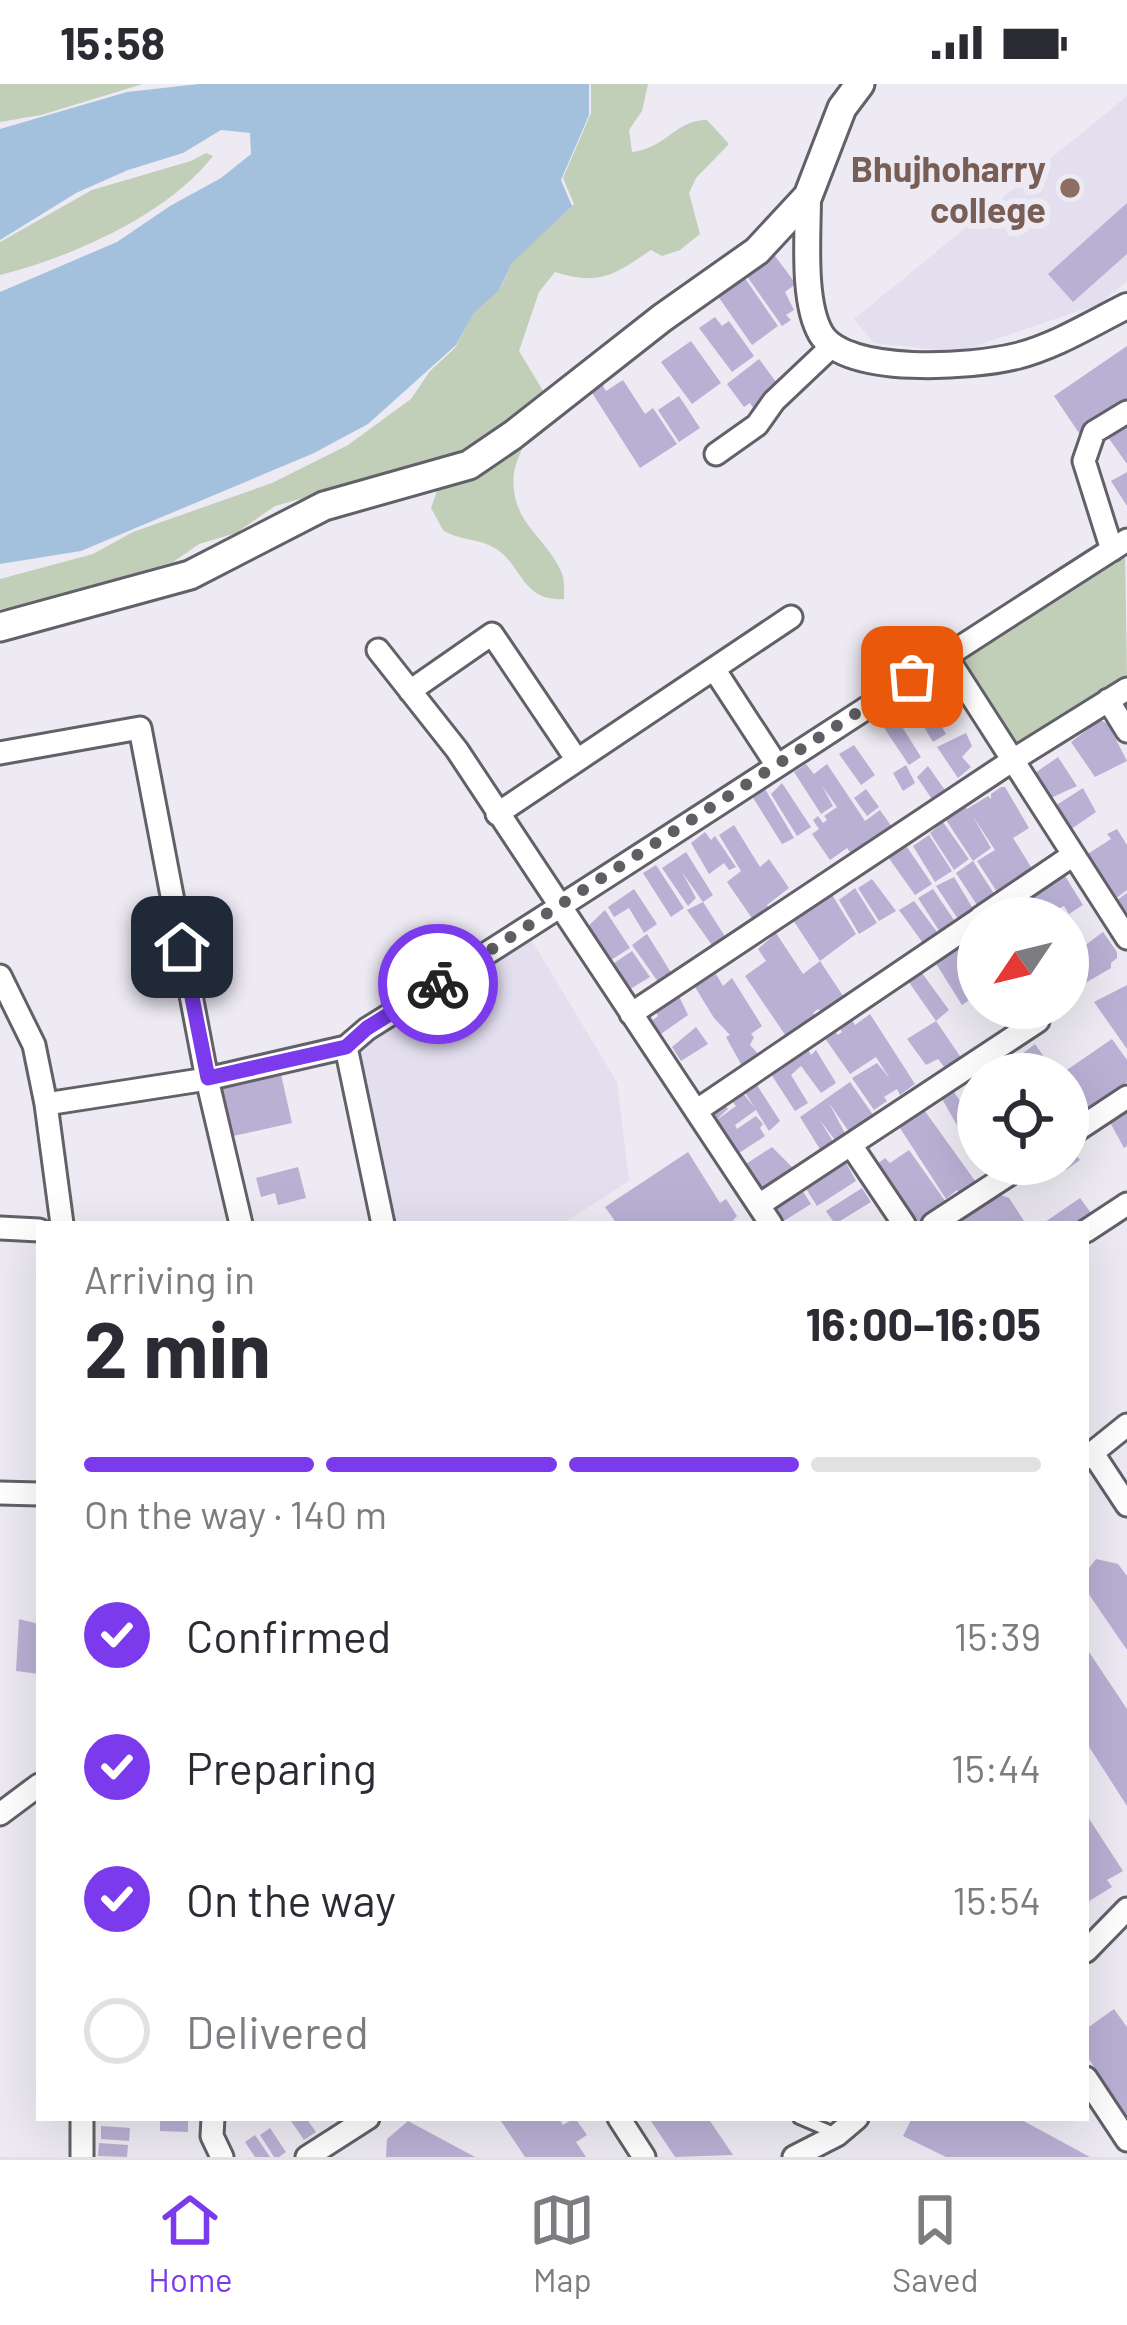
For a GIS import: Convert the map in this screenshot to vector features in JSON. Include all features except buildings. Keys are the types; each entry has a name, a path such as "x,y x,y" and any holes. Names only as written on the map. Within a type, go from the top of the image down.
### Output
{"main road":[{"path":"0,627 190,575 324,506 469,465 758,251 808,196 842,109 860,84"}],"street":[{"path":"808,196 812,311 819,331 844,356 872,363 983,361 1048,346 1127,306"},
{"path":"716,454 757,425 774,401 831,347"},
{"path":"46,1104 208,1078 346,1047 367,1028 1120,545 1084,461 1094,432 1127,412"},
{"path":"497,814 790,617"},
{"path":"410,691 492,634 577,760"},
{"path":"379,650 457,750 765,1215 851,1145 1026,1029"},
{"path":"946,656 1127,938"},
{"path":"714,669 776,764"},
{"path":"631,1014 1118,694 1127,731"},
{"path":"0,753 140,728 240,1221"},
{"path":"1011,897 1073,855"},
{"path":"695,1111 957,934"},
{"path":"0,976 34,1045 62,1221"},
{"path":"346,1047 382,1221"},
{"path":"1089,1122 1127,1097"},
{"path":"851,1145 902,1221"},
{"path":"938,1221 993,1185"},
{"path":"1089,1230 1127,1204"},
{"path":"0,1228 36,1230"},
{"path":"1127,1425 1089,1455 1127,1505"},
{"path":"0,1493 36,1494"},
{"path":"0,1814 36,1788"},
{"path":"1089,1948 1127,1909"},
{"path":"1089,2083 1127,2140"},
{"path":"82,2121 82,2157"},
{"path":"213,2121 212,2136 222,2157"},
{"path":"307,2157 363,2121"},
{"path":"621,2121 644,2157"},
{"path":"794,2157 853,2121"}],"lane":[{"path":"806,2121 837,2134"}],"shaded area":[{"name":"Bhujhoharry college","path":"1127,96 1127,281 1099,304 958,352 874,343 854,319"},
{"path":"531,939 617,1082 629,1181 567,1221 390,1221 354,1054"}],"green space":[{"path":"0,84 143,84 41,115 0,122"},
{"path":"591,84 648,84 642,111 629,130 632,152 654,145 687,124 707,120 729,144 696,178 689,193 700,234 680,250 662,256 651,250 616,272 595,278 555,272 539,292 519,351 545,394 514,472 514,489 522,515 561,571 564,599 531,589 491,546 443,530 431,508 442,477 429,463 275,506 236,533 199,544 173,562 101,583 58,605 0,609 0,579 93,554 133,532 272,483 348,445 411,399 430,371 455,348 475,310 501,287 513,261 574,204 563,178 591,113"},
{"path":"206,153 213,156 194,177 144,215 87,245 0,275 0,242 92,190"},
{"path":"1125,550 1127,678 1008,748 955,664 985,645 982,638"}],"water":[{"path":"199,84 589,84 589,115 561,180 572,206 512,263 499,290 474,313 456,345 368,424 314,453 81,551 0,564 0,292 117,242 251,154 250,133 221,130 183,153 76,193 0,240 0,129 127,92"}],"way so far":[{"path":"438,984 912,677"}],"place":[{"name":"Bhujhoharry college","path":"1070,188"}],"route":[{"path":"182,947 208,1078 346,1047 367,1028 438,984"}]}
